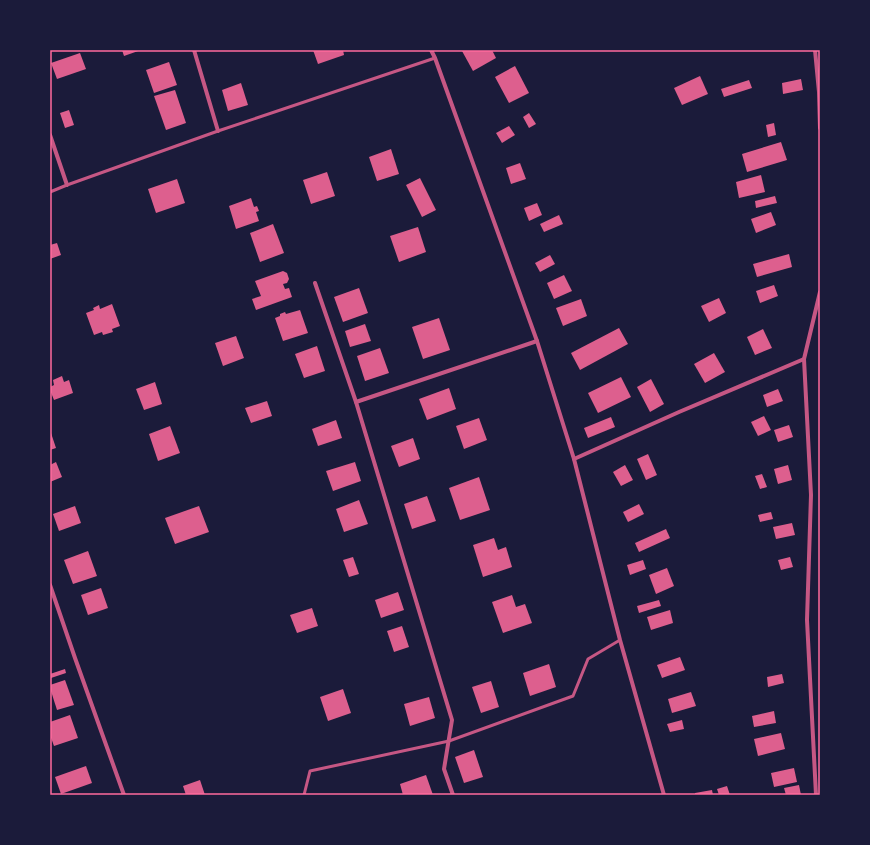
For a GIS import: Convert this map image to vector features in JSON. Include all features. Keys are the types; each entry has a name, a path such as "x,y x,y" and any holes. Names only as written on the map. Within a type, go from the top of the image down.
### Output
{"street":[{"path":"194,50 218,131"},
{"path":"431,50 537,341 574,459 620,640 664,795"},
{"path":"815,50 820,92 820,128"},
{"path":"50,135 67,185"},
{"path":"315,283 356,402 452,720 444,769 453,795"},
{"path":"816,795 807,620 811,495 804,359 820,292"},
{"path":"356,402 537,341"},
{"path":"574,459 679,412 804,359"},
{"path":"50,585 124,795"}],"lane":[{"path":"50,192 218,131 435,58"},
{"path":"304,795 310,771 449,740 573,696 588,659 620,640"}],"building":[{"path":"122,50 141,50 124,56"},
{"path":"313,50 343,50 344,55 318,64"},
{"path":"492,50 496,58 473,71 462,51"},
{"path":"80,53 86,69 57,79 51,63"},
{"path":"169,62 177,85 154,93 146,70"},
{"path":"515,66 529,93 509,103 495,77"},
{"path":"700,76 708,94 682,105 674,88"},
{"path":"801,79 803,90 783,94 782,83"},
{"path":"749,80 752,88 724,97 721,89"},
{"path":"241,83 248,105 228,111 222,90"},
{"path":"175,90 186,123 166,130 154,96"},
{"path":"69,110 74,125 65,128 60,113"},
{"path":"529,113 536,124 529,128 523,117"},
{"path":"774,123 776,135 768,137 766,125"},
{"path":"509,126 515,135 502,143 496,133"},
{"path":"781,142 787,160 747,172 742,154"},
{"path":"391,149 399,174 377,181 369,157"},
{"path":"520,163 526,179 511,184 506,168"},
{"path":"327,172 335,196 311,204 303,180"},
{"path":"761,175 765,192 739,198 736,182"},
{"path":"420,178 436,210 422,217 406,185"},
{"path":"177,179 185,203 156,213 148,189"},
{"path":"775,196 777,203 756,208 755,201"},
{"path":"251,198 254,207 257,206 259,211 256,212 259,221 236,229 229,206"},
{"path":"537,203 542,215 529,221 524,208"},
{"path":"771,212 776,225 756,233 751,219"},
{"path":"559,215 563,224 544,232 540,224"},
{"path":"273,224 284,253 260,262 250,233"},
{"path":"418,227 426,252 399,262 390,236"},
{"path":"57,243 61,255 50,259 50,245"},
{"path":"789,254 792,267 757,277 753,264"},
{"path":"550,255 555,264 540,272 535,263"},
{"path":"283,271 287,273 289,279 287,283 283,284 285,289 289,288 292,297 256,310 252,299 261,296 255,281"},
{"path":"564,275 572,291 554,299 547,283"},
{"path":"774,285 778,296 760,303 756,291"},
{"path":"359,288 368,313 343,322 334,297"},
{"path":"719,298 726,313 709,322 701,306"},
{"path":"581,299 587,316 563,326 556,308"},
{"path":"112,304 120,326 112,329 113,332 103,335 102,332 94,335 86,313 94,310 93,308 99,305 100,309"},
{"path":"300,310 308,333 283,341 275,318 285,312 286,314"},
{"path":"439,318 450,350 423,359 412,327"},
{"path":"365,324 371,341 350,347 345,331"},
{"path":"619,328 628,344 580,370 571,353"},
{"path":"763,329 772,348 755,355 747,337"},
{"path":"236,336 244,358 223,366 215,343"},
{"path":"317,346 325,371 304,378 295,354"},
{"path":"380,348 389,373 365,381 357,356"},
{"path":"714,353 725,372 705,383 694,364"},
{"path":"62,376 64,382 69,380 73,393 54,400 50,387 54,385 53,380"},
{"path":"621,377 631,397 598,413 588,393"},
{"path":"651,379 664,404 650,412 637,387"},
{"path":"155,382 162,404 144,410 136,389"},
{"path":"449,388 456,409 427,420 419,399"},
{"path":"778,389 783,401 767,407 763,395"},
{"path":"267,401 272,416 251,423 245,408"},
{"path":"764,416 771,430 758,436 751,422"},
{"path":"611,417 615,427 588,438 584,428"},
{"path":"479,418 487,440 464,449 456,426"},
{"path":"336,420 342,438 318,446 312,429"},
{"path":"789,425 793,437 778,442 774,430"},
{"path":"170,426 180,453 158,461 149,434"},
{"path":"50,430 56,448 50,450"},
{"path":"413,438 420,459 399,467 391,446"},
{"path":"648,454 657,475 646,480 637,459"},
{"path":"56,462 62,477 50,482 50,465"},
{"path":"355,462 361,481 333,491 326,471"},
{"path":"625,465 633,480 621,486 613,472"},
{"path":"788,465 792,480 778,484 774,469"},
{"path":"762,474 767,487 760,489 755,476"},
{"path":"479,477 490,510 460,520 449,488"},
{"path":"427,496 436,521 412,529 404,504"},
{"path":"359,500 368,524 344,532 336,509"},
{"path":"639,504 644,514 628,522 623,512"},
{"path":"75,506 81,523 59,531 53,514"},
{"path":"199,506 209,532 175,544 165,518"},
{"path":"771,512 773,519 760,522 758,515"},
{"path":"792,523 795,535 776,539 773,527"},
{"path":"666,529 670,538 639,552 635,543"},
{"path":"494,538 498,550 506,547 512,567 483,577 473,545"},
{"path":"88,551 97,576 73,584 64,560"},
{"path":"353,557 359,574 349,577 343,560"},
{"path":"790,557 793,567 781,570 778,560"},
{"path":"643,560 646,569 630,575 627,565"},
{"path":"667,568 674,586 656,594 649,575"},
{"path":"101,588 108,608 88,615 81,595"},
{"path":"398,592 404,610 381,618 375,600"},
{"path":"512,595 516,607 525,604 532,623 503,633 492,602"},
{"path":"659,600 661,606 639,613 637,606"},
{"path":"312,608 318,626 297,633 290,615"},
{"path":"670,610 673,623 651,630 647,617"},
{"path":"402,626 409,647 394,652 387,631"},
{"path":"680,657 685,670 662,678 657,665"},
{"path":"549,664 556,687 530,696 523,673"},
{"path":"65,669 66,673 51,678 50,674"},
{"path":"782,674 784,683 768,687 767,677"},
{"path":"65,680 74,705 57,710 50,685"},
{"path":"491,681 499,707 481,713 472,687"},
{"path":"343,689 351,713 328,721 320,697"},
{"path":"691,692 696,706 672,713 668,699"},
{"path":"429,697 435,718 410,726 404,704"},
{"path":"774,711 776,723 754,727 752,716"},
{"path":"70,715 78,738 54,746 50,735 50,722"},
{"path":"682,720 684,729 670,732 667,724"},
{"path":"781,733 785,749 758,756 754,739"},
{"path":"474,750 483,777 464,783 455,757"},
{"path":"86,766 92,783 61,794 55,777"},
{"path":"794,768 797,782 774,787 771,773"},
{"path":"426,775 433,795 403,795 400,784"},
{"path":"200,780 205,795 186,795 183,786"},
{"path":"799,785 801,795 786,795 784,788"},
{"path":"727,786 730,795 719,795 717,789"},
{"path":"712,790 713,795 695,795 695,793"}]}
